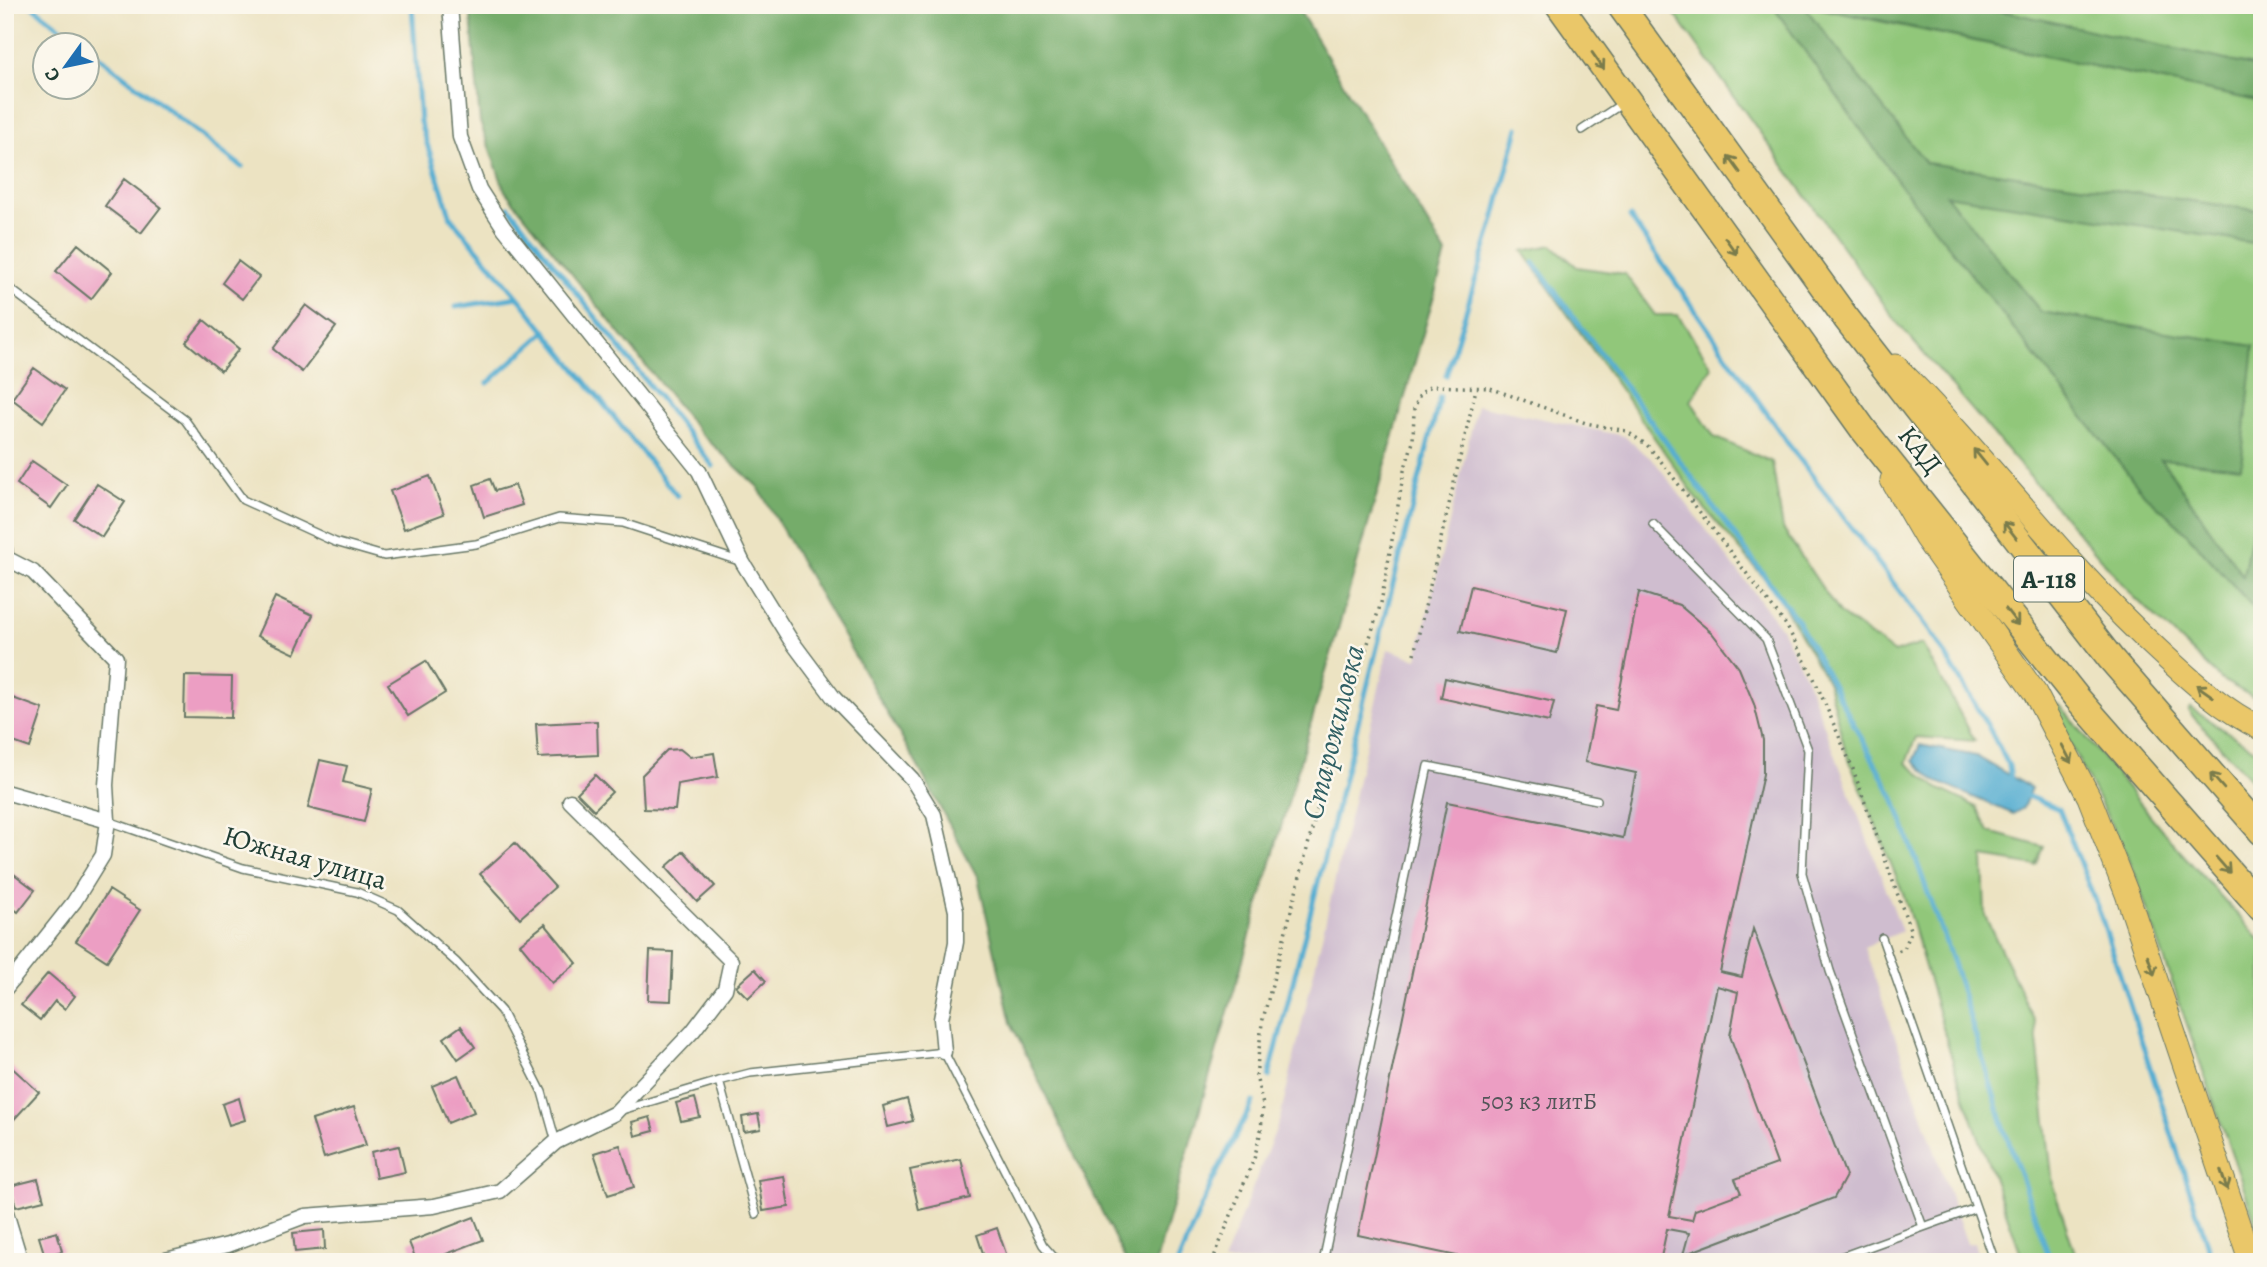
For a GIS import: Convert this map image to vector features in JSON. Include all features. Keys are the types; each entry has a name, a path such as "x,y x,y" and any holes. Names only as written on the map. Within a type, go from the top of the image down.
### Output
{"highway":[{"name":"КАД","path":"1559,5 1863,429 2077,698 2262,909"},
{"name":"КАД","path":"1620,5 1846,318 2111,659 2262,832"}],"main road":[{"path":"1846,318 1946,416 2023,509 2119,615 2197,686 2262,729"},
{"path":"1863,429 1925,537 2035,694 2089,797 2127,894 2251,1262"}],"street":[{"path":"450,5 460,136 479,189 504,228 699,471 743,563 790,639 834,698 912,779 934,815 956,911 956,942 941,1018 944,1052"},
{"path":"5,549 6,558 33,572 116,659 106,785 108,821 103,855 74,902 5,989"},
{"name":"Южная улица","path":"5,792 108,821"},
{"path":"157,1262 228,1245 305,1216 434,1206 500,1191 556,1142 615,1113 693,1031 725,989 731,961 570,801"},
{"path":"5,1209 21,1262"}],"lane":[{"path":"1582,130 1626,101"},
{"path":"5,285 185,420 243,500 335,542 384,556 476,544 559,517 623,523 743,563"},
{"path":"1653,524 1766,639 1808,750 1802,873 1830,971 1923,1227"},
{"path":"1323,1262 1429,766 1597,800"},
{"name":"Южная улица","path":"108,821 243,868 357,892 398,910 456,962 501,1011 542,1093 556,1142"},
{"path":"1882,939 1995,1262"},
{"path":"615,1113 695,1086 750,1073 944,1052 1043,1245 1058,1262"},
{"path":"719,1081 756,1214"},
{"path":"1827,1262 1976,1208"}],"path":[{"path":"1212,1262 1254,1159 1261,1132 1263,1105 1255,1076 1262,1023 1329,764 1381,603 1404,471 1413,442 1414,409 1420,394 1432,386 1490,388 1586,424 1626,431"},
{"path":"1414,654 1476,389"}],"shaded area":[{"path":"1477,405 1624,436 1655,462 1781,628 1807,680 1902,931 1864,947 1967,1244 1974,1243 1980,1262 1223,1262 1280,1119 1388,649 1417,659"}],"green space":[{"path":"470,5 1296,5 1446,254 1156,1262 1126,1262 1011,1023 978,878 920,770 758,487 700,433 505,191 480,122"},
{"path":"1668,5 1772,5 1899,183 2145,495 2179,525 2262,617 2262,702 2222,680 2132,595 1899,325"},
{"path":"1772,5 1803,5 1926,163 2262,211 2260,244 1946,195 2041,312 2254,346 2241,467 2161,459 2243,576 2262,475 2262,617 2179,525 2145,495 1899,183"},
{"path":"1803,5 2262,102 2262,211 1926,163"},
{"path":"1809,5 1975,5 2262,68 2262,102"},
{"path":"1975,5 2262,5 2262,68"},
{"path":"1945,194 2259,244 2262,238 2262,475 2243,577 2161,458 2254,346 2041,312"},
{"path":"1552,245 1577,267 1625,274 1655,315 1678,315 1712,367 1691,401 1714,437 1772,462 1783,529 1839,613 1894,653 1922,644 1975,741 1916,737 1906,763 1939,789 1977,807 1989,832 2044,847 2036,866 1983,857 1985,916 2035,1022 2053,1186 2078,1262 2024,1262 1959,1082 1904,896 1845,749 1828,683 1776,592 1700,503 1523,251"},
{"path":"2059,704 2171,841 2262,942 2262,1241 2131,863 2053,710"},
{"path":"2190,708 2262,754 2262,792 2188,711"}],"water":[{"path":"1920,745 1976,756 2031,788 2023,808 2013,814 1935,781 1913,761"}],"building":[{"path":"124,179 161,207 141,233 105,206"},
{"path":"78,244 112,272 91,299 56,271"},
{"path":"238,261 259,277 242,299 222,283"},
{"path":"306,305 336,327 302,372 273,349"},
{"path":"204,320 239,349 221,371 186,342"},
{"path":"34,368 65,390 43,422 12,399"},
{"path":"32,461 67,485 51,508 17,484"},
{"path":"430,476 444,514 404,529 390,491"},
{"path":"490,479 495,491 515,485 522,505 484,517 474,485"},
{"path":"97,484 125,502 102,537 74,519"},
{"path":"1471,586 1567,609 1557,653 1460,631"},
{"path":"1639,592 1679,605 1712,633 1739,668 1754,704 1763,740 1763,774 1720,972 1742,977 1753,929 1846,1176 1834,1198 1683,1255 1689,1233 1667,1229 1660,1262 1485,1262 1358,1235 1447,802 1623,838 1636,773 1585,762 1596,706 1616,710","holes":["1717,986 1738,992 1730,1036 1777,1164 1735,1179 1741,1193 1695,1210 1692,1220 1669,1216"]},
{"path":"275,597 313,615 295,654 257,636"},
{"path":"426,661 445,693 408,716 388,684"},
{"path":"185,676 232,677 231,718 184,717"},
{"path":"1445,678 1554,702 1549,722 1441,698"},
{"path":"10,697 43,709 30,748 5,739 5,710"},
{"path":"597,721 598,755 538,758 536,724"},
{"path":"680,749 690,757 714,753 718,777 678,784 675,810 644,809 642,775 667,750"},
{"path":"320,760 347,766 343,782 372,789 364,822 308,808"},
{"path":"595,775 612,792 594,810 577,793"},
{"path":"515,843 555,887 520,918 480,874"},
{"path":"684,851 715,886 697,902 666,867"},
{"path":"10,871 35,890 18,912 5,902 5,876"},
{"path":"109,890 140,910 107,961 76,941"},
{"path":"545,924 577,963 552,983 520,944"},
{"path":"650,951 673,952 671,1001 648,1000"},
{"path":"755,969 766,981 748,998 736,986"},
{"path":"48,973 75,996 65,1009 55,1001 40,1020 21,1005"},
{"path":"461,1026 475,1047 458,1059 444,1038"},
{"path":"9,1065 39,1092 9,1125 5,1122 5,1069"},
{"path":"458,1075 474,1112 448,1123 432,1086"},
{"path":"239,1098 245,1120 229,1125 222,1104"},
{"path":"695,1098 700,1117 681,1121 676,1103"},
{"path":"907,1099 913,1121 888,1127 883,1106"},
{"path":"354,1107 366,1145 324,1158 312,1120"},
{"path":"758,1114 761,1129 744,1132 742,1117"},
{"path":"650,1117 654,1131 635,1136 632,1122"},
{"path":"620,1145 634,1187 608,1195 594,1153"},
{"path":"399,1146 405,1172 376,1178 371,1152"},
{"path":"961,1159 970,1198 919,1210 910,1170"},
{"path":"784,1176 789,1207 763,1211 758,1180"},
{"path":"38,1179 44,1200 16,1207 10,1186"},
{"path":"474,1217 483,1240 446,1254 449,1262 417,1262 409,1242"},
{"path":"997,1228 1009,1262 986,1262 977,1235"},
{"path":"324,1230 325,1249 295,1252 293,1233"},
{"path":"57,1232 62,1251 45,1256 39,1237"}],"waterway":[{"path":"31,5 66,32"},
{"path":"412,5 420,122 451,218 518,297 677,496"},
{"path":"102,59 242,167"},
{"name":"Старожиловка","path":"1446,376 1494,220 1518,128"},
{"path":"509,207 713,466"},
{"path":"1630,217 1789,445 1935,638 1988,726 2009,766 2011,780"},
{"path":"1534,263 1797,620 1894,798 1953,963 2005,1131 2051,1262"},
{"path":"456,307 518,297"},
{"path":"488,383 546,331"},
{"name":"Старожиловка","path":"1269,1077 1440,397"},
{"path":"2022,794 2059,809 2102,919 2213,1262"},
{"name":"Старожиловка","path":"1178,1262 1212,1182 1253,1102"}]}
